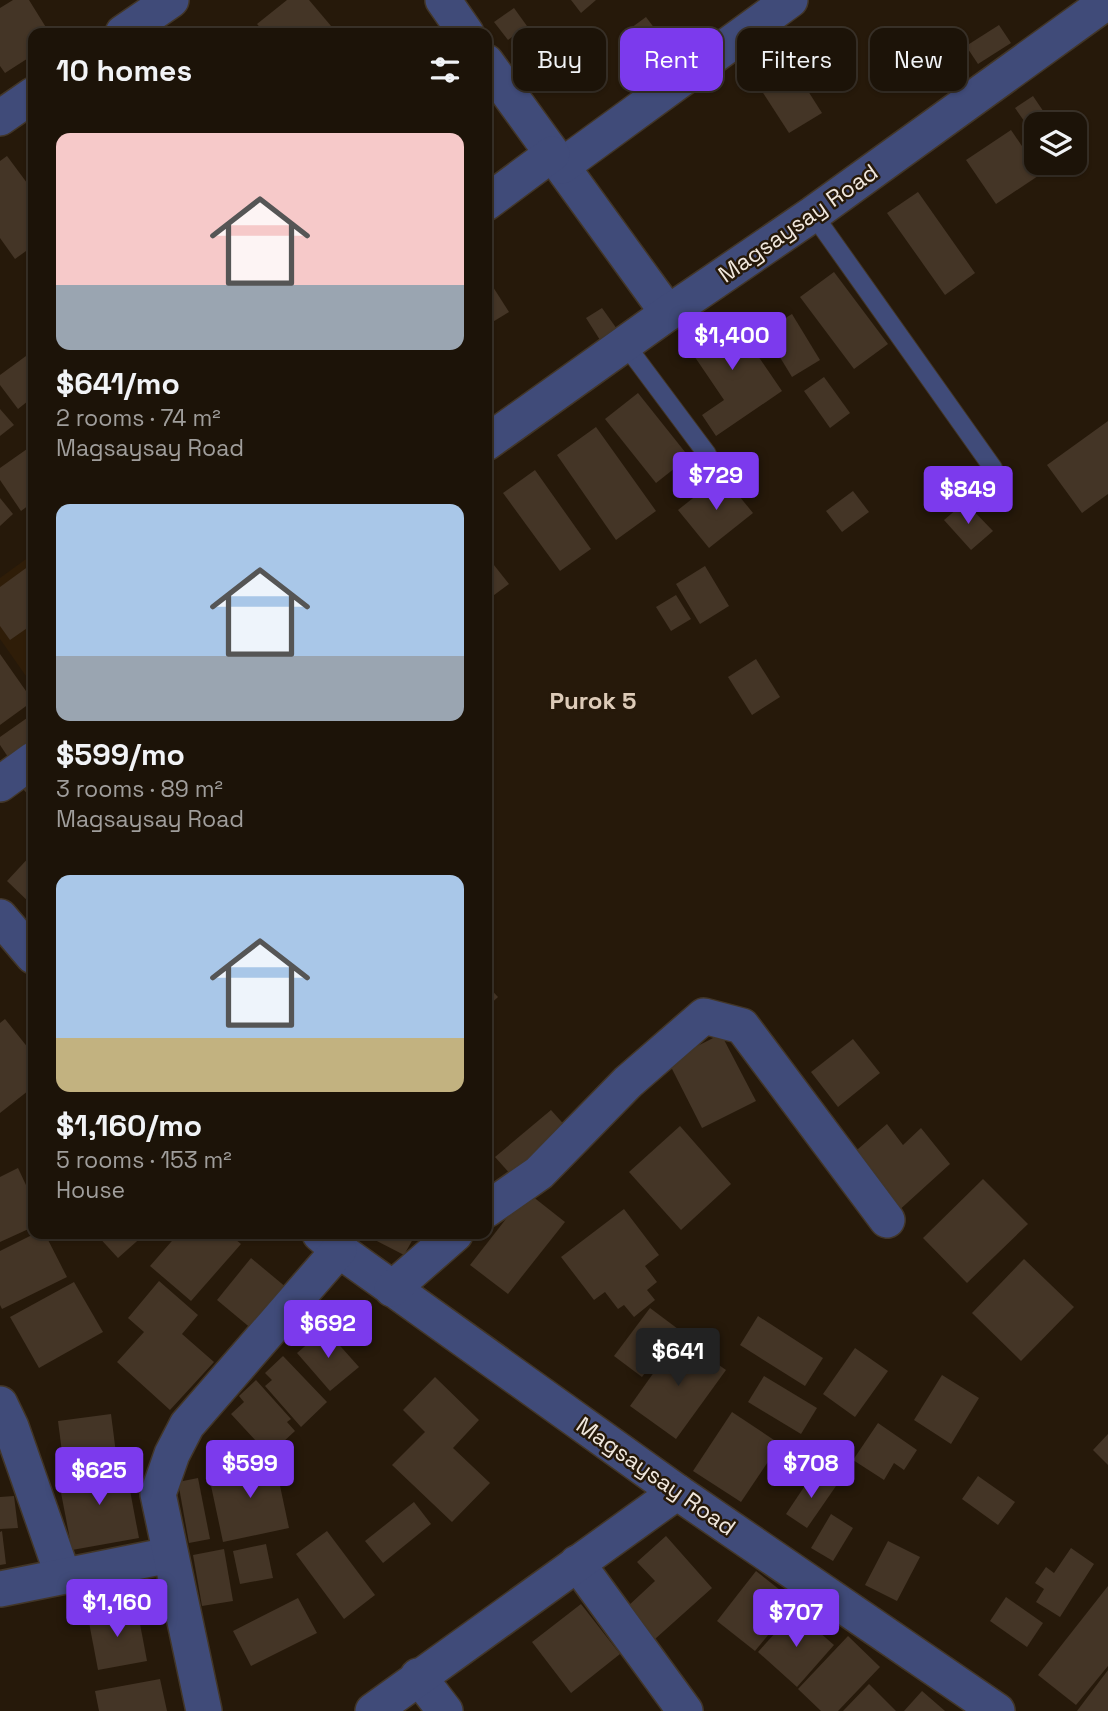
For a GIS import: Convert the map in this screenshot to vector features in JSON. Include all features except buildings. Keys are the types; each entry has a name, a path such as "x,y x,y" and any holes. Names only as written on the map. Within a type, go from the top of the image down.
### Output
{"street":[{"path":"130,28 171,0"},
{"path":"492,199 557,160 790,0"},
{"name":"Magsaysay Road","path":"492,439 813,214 1108,1"},
{"path":"492,70 668,313"},
{"path":"0,118 28,98"},
{"path":"0,784 28,764"},
{"path":"0,917 28,950"},
{"path":"492,1206 539,1173 628,1082 704,1016 742,1026 887,1220"},
{"path":"393,1289 449,1239"},
{"path":"204,1711 158,1494 172,1454 187,1425 330,1242"},
{"name":"Magsaysay Road","path":"330,1242 677,1492 997,1711"},
{"path":"0,1404 11,1427 63,1576"},
{"path":"373,1711 677,1492"},
{"path":"0,1589 170,1555"},
{"path":"577,1563 685,1711"},
{"path":"418,1676 445,1711"}],"lane":[{"path":"813,214 993,468"},
{"path":"625,344 707,454"}],"shaded area":[{"path":"28,558 28,679 0,639 0,578"}],"district":[{"name":"Purok 5","path":"593,700"}]}
